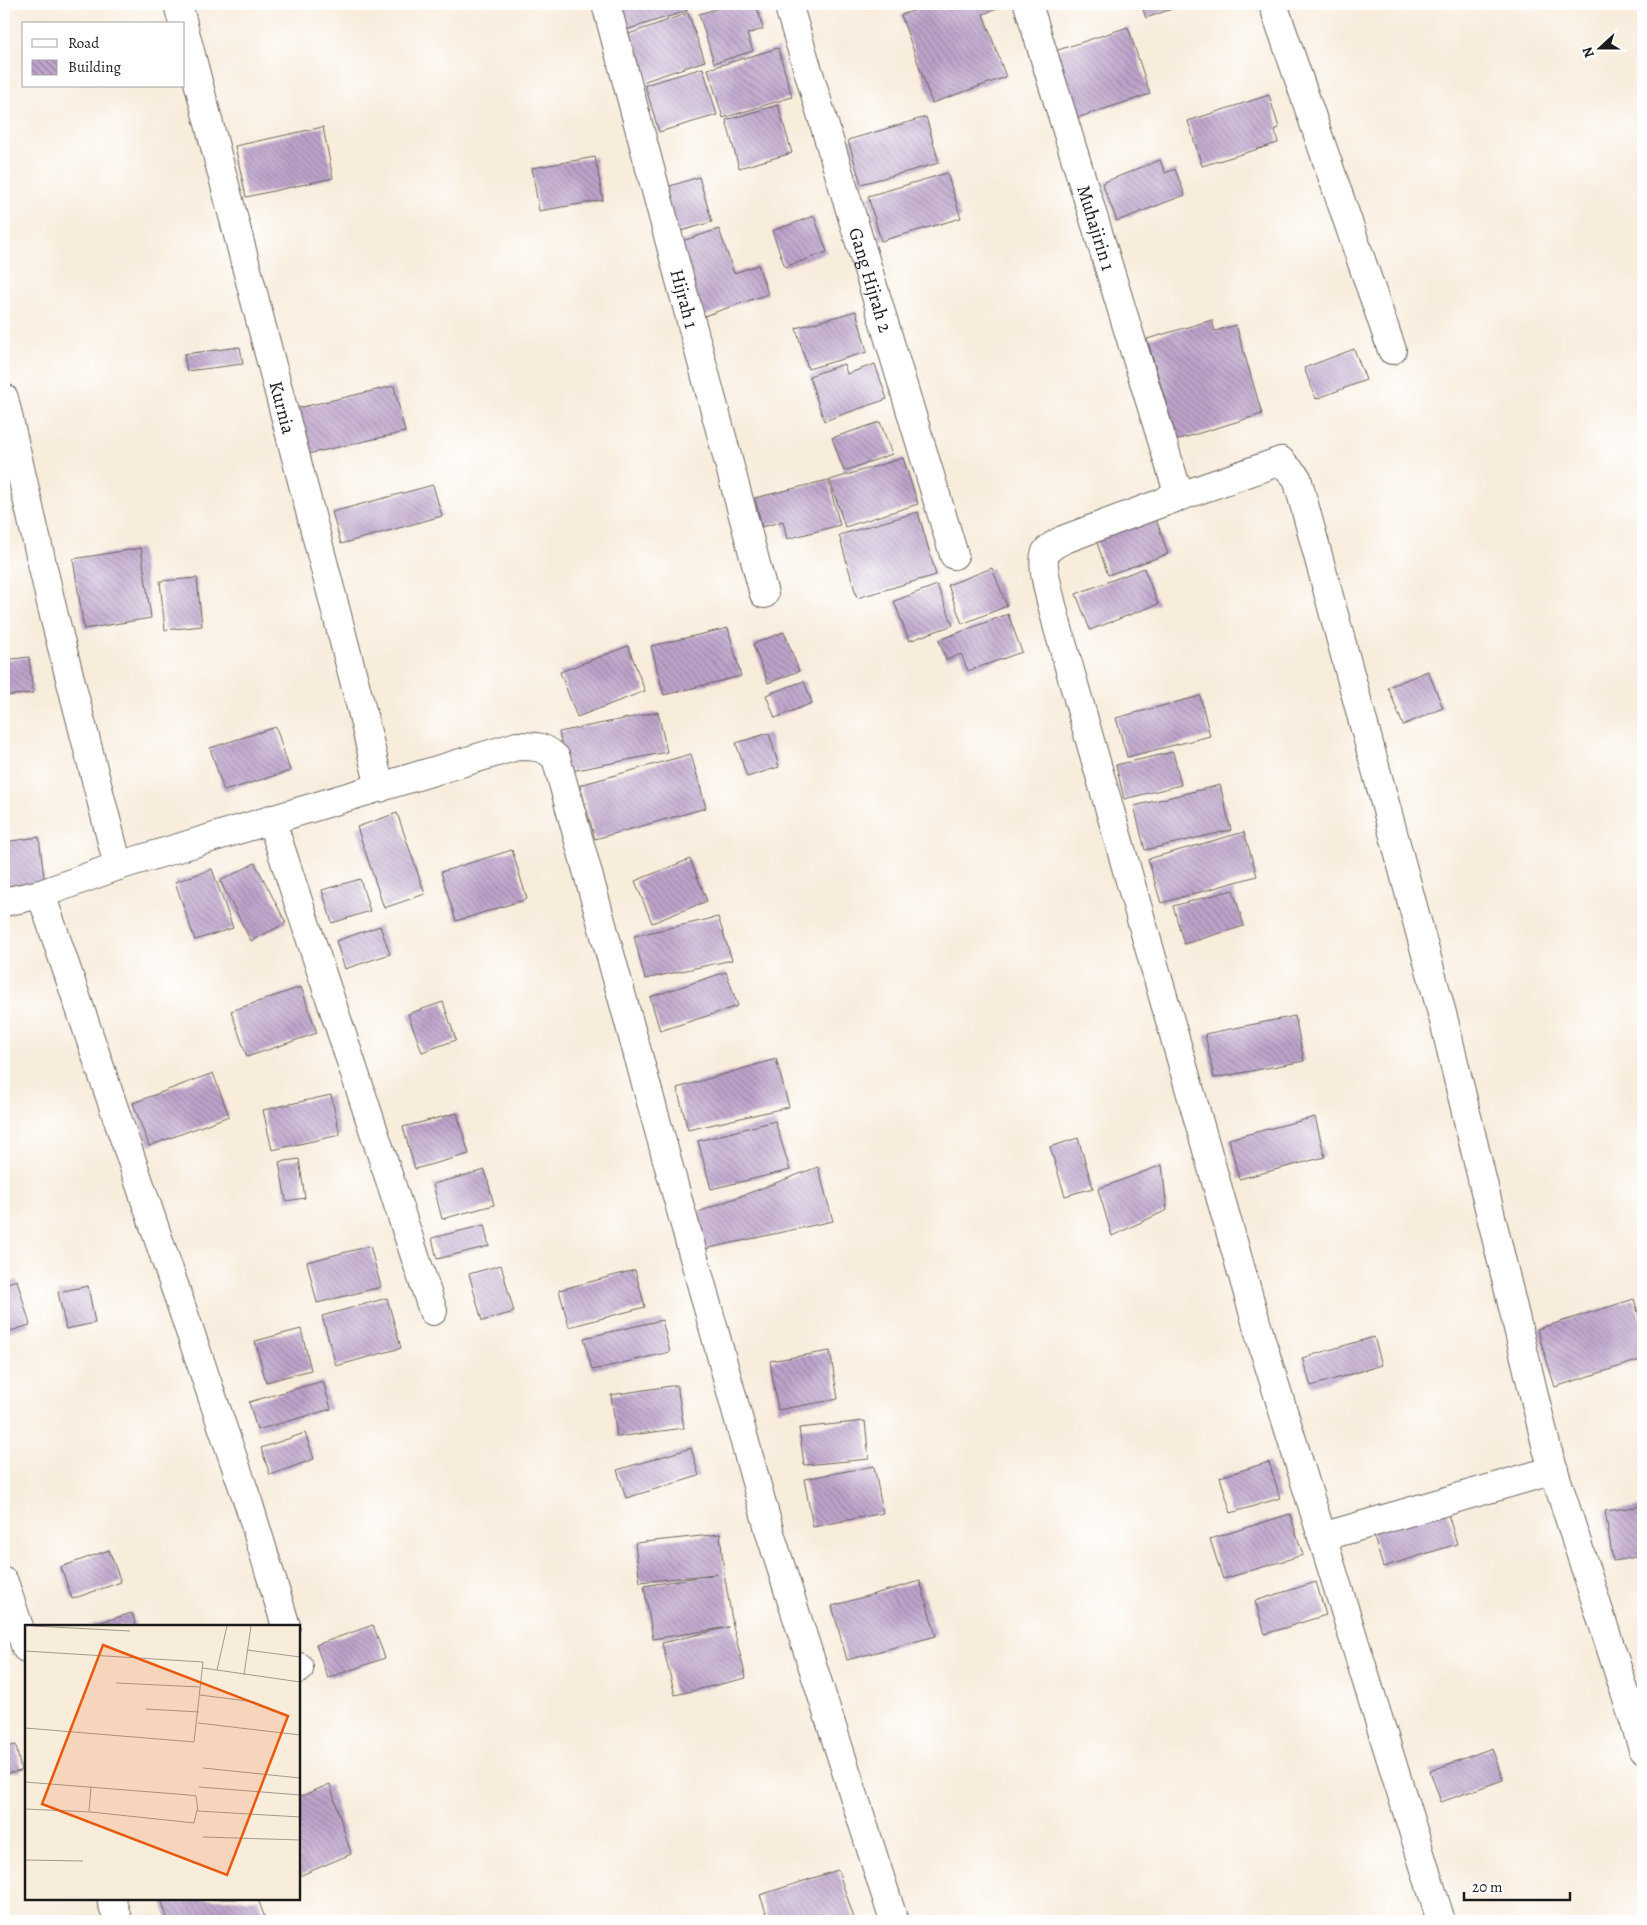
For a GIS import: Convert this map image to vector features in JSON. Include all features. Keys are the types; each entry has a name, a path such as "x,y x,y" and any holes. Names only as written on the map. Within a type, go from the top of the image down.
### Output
{"street":[{"path":"178,4 182,22"},
{"name":"Hijrah 1","path":"606,4 764,594"},
{"name":"Gang Hijrah 2","path":"788,4 954,555"},
{"name":"Muhajirin 1","path":"1028,4 1176,486 1174,495 1164,502"},
{"path":"1273,4 1392,350"},
{"name":"Kurnia","path":"185,32 362,711 380,788"},
{"path":"4,398 54,616 118,866"},
{"path":"1441,1921 1252,1305 1057,625 1044,560 1046,553 1053,546 1065,539 1281,461 1297,478 1444,1021 1545,1440 1643,1749"},
{"path":"4,902 40,894 118,866 516,746 536,746 548,750 556,758 770,1533 894,1921"},
{"path":"272,819 433,1311"},
{"path":"40,894 249,1505 286,1625"},
{"path":"1322,1537 1554,1470"},
{"path":"4,1582 25,1645"},
{"path":"112,1900 118,1921"}],"building":[{"path":"610,4 685,4 687,11 619,32"},
{"path":"733,4 756,4 763,29 747,34 753,51 714,63 699,14"},
{"path":"924,4 998,4 1000,8 983,14 1006,77 932,103 901,15 925,7"},
{"path":"1141,4 1186,4 1146,18"},
{"path":"688,13 705,61 642,82 626,35"},
{"path":"1128,27 1150,94 1077,118 1055,51"},
{"path":"778,48 792,97 723,118 708,69"},
{"path":"703,68 717,115 659,132 645,85"},
{"path":"1269,95 1279,128 1275,130 1278,143 1202,166 1188,121"},
{"path":"778,105 792,153 739,168 726,120"},
{"path":"926,117 939,163 861,184 848,140"},
{"path":"323,127 333,178 246,197 235,146"},
{"path":"595,157 603,200 539,211 532,168"},
{"path":"1160,160 1165,173 1175,169 1185,195 1117,221 1102,183"},
{"path":"947,173 961,218 881,241 868,196"},
{"path":"699,177 712,222 674,233 660,189"},
{"path":"814,216 827,252 785,267 772,231"},
{"path":"719,229 734,273 758,265 768,294 701,317 676,243"},
{"path":"856,311 867,352 808,369 796,328"},
{"path":"1212,320 1215,331 1236,325 1262,414 1177,440 1147,339"},
{"path":"240,347 243,364 187,371 184,354"},
{"path":"1354,349 1366,380 1316,399 1304,368"},
{"path":"844,364 847,374 875,364 887,399 824,421 809,376"},
{"path":"394,386 405,432 308,454 298,408"},
{"path":"880,422 892,454 844,471 832,438"},
{"path":"903,458 918,504 845,527 830,480"},
{"path":"828,480 840,525 787,539 783,521 762,527 755,498"},
{"path":"433,485 442,516 341,544 332,512"},
{"path":"918,512 936,575 857,598 839,535"},
{"path":"1155,516 1168,554 1108,575 1095,537"},
{"path":"141,548 151,618 84,629 73,559"},
{"path":"992,568 1007,606 962,624 948,585"},
{"path":"1144,568 1158,604 1090,630 1076,594"},
{"path":"197,578 202,626 165,630 160,581"},
{"path":"937,585 953,625 909,641 894,601"},
{"path":"1008,614 1022,652 968,671 961,654 946,660 939,640"},
{"path":"728,628 741,676 664,695 651,646"},
{"path":"784,632 799,671 768,683 753,644"},
{"path":"628,646 645,691 577,717 560,672"},
{"path":"29,657 33,693 4,696 4,660"},
{"path":"1428,671 1443,708 1403,725 1388,687"},
{"path":"804,681 812,703 775,718 766,695"},
{"path":"1200,696 1210,736 1127,757 1116,718"},
{"path":"658,712 667,752 567,772 559,732"},
{"path":"276,727 290,771 224,791 210,748"},
{"path":"769,733 779,767 747,777 736,743"},
{"path":"1173,752 1181,785 1124,799 1116,765"},
{"path":"691,754 706,808 595,839 580,785"},
{"path":"1220,785 1231,830 1145,850 1134,806"},
{"path":"397,813 425,894 384,908 357,827"},
{"path":"1244,832 1257,876 1161,903 1148,859"},
{"path":"39,837 45,885 4,891 4,842"},
{"path":"512,850 527,899 456,921 441,872"},
{"path":"690,859 707,901 652,923 635,881"},
{"path":"255,863 286,923 251,941 220,881"},
{"path":"212,869 233,928 195,940 175,882"},
{"path":"360,879 370,911 332,923 322,890"},
{"path":"1233,890 1244,926 1184,944 1173,906"},
{"path":"718,917 732,960 645,979 634,936"},
{"path":"380,926 390,954 345,969 336,941"},
{"path":"726,972 738,1006 660,1031 650,997"},
{"path":"301,987 317,1033 247,1057 231,1011"},
{"path":"443,1002 456,1040 422,1052 408,1014"},
{"path":"1295,1016 1304,1061 1214,1078 1205,1034"},
{"path":"776,1059 789,1107 688,1130 677,1088"},
{"path":"213,1073 229,1116 149,1146 133,1103"},
{"path":"331,1095 340,1135 272,1150 263,1110"},
{"path":"457,1113 469,1154 415,1169 403,1127"},
{"path":"1315,1117 1325,1157 1239,1179 1229,1139"},
{"path":"775,1121 790,1170 711,1189 698,1141"},
{"path":"1078,1138 1093,1188 1065,1196 1050,1147"},
{"path":"299,1159 305,1198 286,1201 279,1162"},
{"path":"1162,1165 1167,1210 1112,1236 1098,1189"},
{"path":"818,1167 833,1221 700,1250 693,1214"},
{"path":"485,1170 494,1205 442,1219 433,1184"},
{"path":"484,1225 489,1246 437,1259 432,1238"},
{"path":"370,1246 381,1287 317,1303 307,1262"},
{"path":"501,1265 514,1312 482,1321 469,1274"},
{"path":"635,1270 645,1307 569,1327 559,1290"},
{"path":"17,1280 30,1325 4,1333 4,1284"},
{"path":"88,1286 95,1323 66,1329 58,1292"},
{"path":"387,1298 401,1348 336,1366 322,1316"},
{"path":"1634,1299 1643,1329 1643,1359 1555,1387 1537,1329"},
{"path":"662,1320 670,1352 592,1370 584,1338"},
{"path":"301,1329 311,1370 266,1382 255,1341"},
{"path":"1374,1337 1382,1365 1311,1386 1302,1358"},
{"path":"830,1351 838,1399 778,1410 770,1361"},
{"path":"323,1381 331,1409 257,1430 249,1402"},
{"path":"677,1385 684,1428 617,1437 611,1395"},
{"path":"865,1421 869,1459 804,1465 799,1428"},
{"path":"305,1433 314,1459 270,1475 261,1448"},
{"path":"691,1448 699,1476 626,1498 617,1470"},
{"path":"1269,1462 1280,1498 1231,1513 1220,1477"},
{"path":"874,1466 883,1513 813,1527 804,1479"},
{"path":"1444,1501 1457,1544 1383,1567 1370,1524"},
{"path":"1643,1506 1643,1556 1613,1561 1605,1511"},
{"path":"1290,1514 1303,1555 1223,1579 1210,1539"},
{"path":"720,1534 733,1626 746,1678 675,1695 662,1643 729,1627 653,1639 644,1586 716,1574 640,1582 635,1543"},
{"path":"109,1550 121,1582 72,1599 61,1567"},
{"path":"920,1581 936,1636 847,1660 832,1606"},
{"path":"1316,1582 1326,1615 1265,1634 1255,1601"},
{"path":"132,1613 136,1625 91,1625"},
{"path":"373,1625 385,1658 328,1678 316,1645"},
{"path":"16,1745 21,1771 4,1774 4,1747"},
{"path":"1492,1748 1503,1780 1441,1802 1430,1771"},
{"path":"330,1784 351,1854 300,1876 300,1797"},
{"path":"838,1870 855,1921 769,1921 760,1895"},
{"path":"161,1900 258,1900 266,1921 168,1921"}]}
